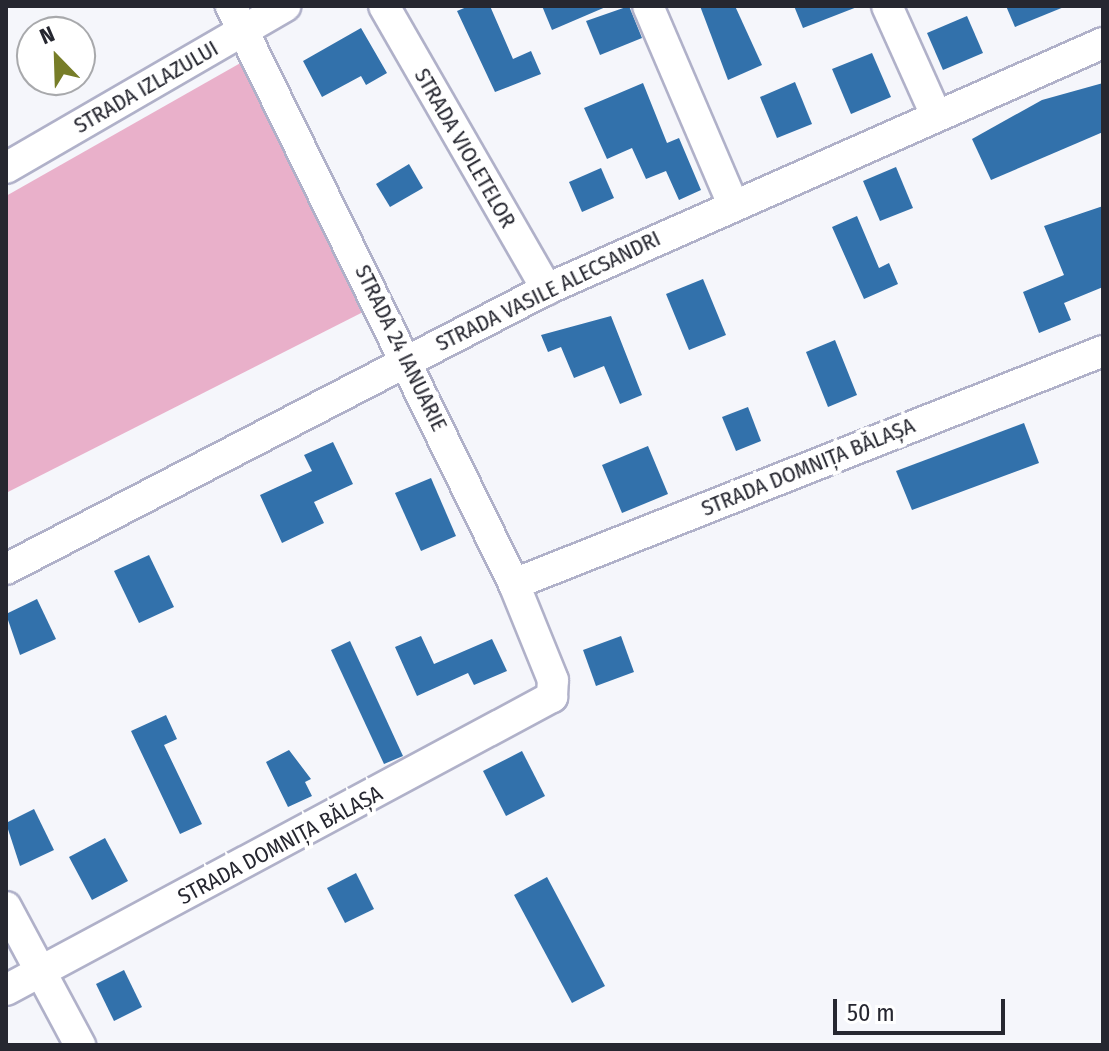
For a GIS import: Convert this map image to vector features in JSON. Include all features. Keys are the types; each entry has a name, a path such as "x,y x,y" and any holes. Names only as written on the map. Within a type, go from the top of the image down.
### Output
{"street":[{"name":"STRADA IZLAZULUI","path":"6,168 237,18 286,6"},
{"name":"STRADA VIOLETELOR","path":"384,6 547,289"},
{"path":"648,6 732,202"},
{"path":"887,6 936,115"},
{"name":"STRADA 24 IANUARIE","path":"237,18 409,361 514,584 548,667 552,697"},
{"name":"STRADA VASILE ALECSANDRI","path":"6,569 547,289 732,202 1103,43"},
{"name":"STRADA DOMNIȚA BĂLAȘA","path":"514,584 1103,351"},
{"name":"STRADA DOMNIȚA BĂLAȘA","path":"6,990 552,697"},
{"path":"6,907 80,1045"}],"shaded area":[{"path":"244,61 371,308 6,493 6,196"}],"building":[{"path":"469,6 490,6 513,59 531,51 541,74 495,92 457,11"},
{"path":"542,6 608,6 552,30"},
{"path":"629,6 642,38 600,55 586,21"},
{"path":"700,6 735,6 762,65 728,80"},
{"path":"794,6 857,6 857,7 803,28"},
{"path":"1006,6 1064,6 1064,7 1015,27"},
{"path":"967,16 983,53 943,70 927,33"},
{"path":"361,28 387,73 366,85 361,76 322,97 303,61"},
{"path":"872,53 891,97 851,114 832,69"},
{"path":"795,82 812,124 777,138 760,97"},
{"path":"643,83 667,143 679,138 701,190 679,200 666,171 646,179 632,148 607,159 584,108"},
{"path":"1103,83 1103,132 991,180 972,139 1042,100"},
{"path":"409,164 423,188 390,207 376,184"},
{"path":"896,167 913,208 880,221 863,181"},
{"path":"601,168 614,198 582,212 569,182"},
{"path":"1103,206 1103,287 1064,303 1071,320 1039,333 1023,292 1064,275 1044,226"},
{"path":"857,216 879,268 889,263 898,284 864,299 832,227"},
{"path":"703,279 726,335 689,350 666,294"},
{"path":"611,316 642,395 620,404 604,366 574,378 561,347 548,352 541,335"},
{"path":"835,340 857,395 828,407 806,352"},
{"path":"748,407 761,441 736,451 722,417"},
{"path":"1024,423 1039,463 912,510 896,471"},
{"path":"333,442 353,484 314,502 324,523 282,543 260,495 312,471 304,455"},
{"path":"648,446 668,494 622,513 602,465"},
{"path":"431,478 456,536 421,551 395,493"},
{"path":"149,555 174,607 139,623 114,571"},
{"path":"37,599 56,639 20,655 6,614"},
{"path":"421,636 434,664 492,639 507,671 474,685 468,673 417,696 395,647"},
{"path":"621,636 634,672 596,686 583,650"},
{"path":"350,641 403,756 384,764 331,650"},
{"path":"166,715 177,739 164,745 202,824 180,834 131,731"},
{"path":"289,750 311,779 305,782 312,796 288,807 266,762"},
{"path":"522,751 545,796 506,816 483,771"},
{"path":"34,809 54,850 20,866 6,823"},
{"path":"105,838 128,881 92,900 69,857"},
{"path":"356,873 374,909 345,923 327,888"},
{"path":"547,877 605,986 572,1003 514,895"},
{"path":"124,970 142,1007 114,1021 96,984"}]}
